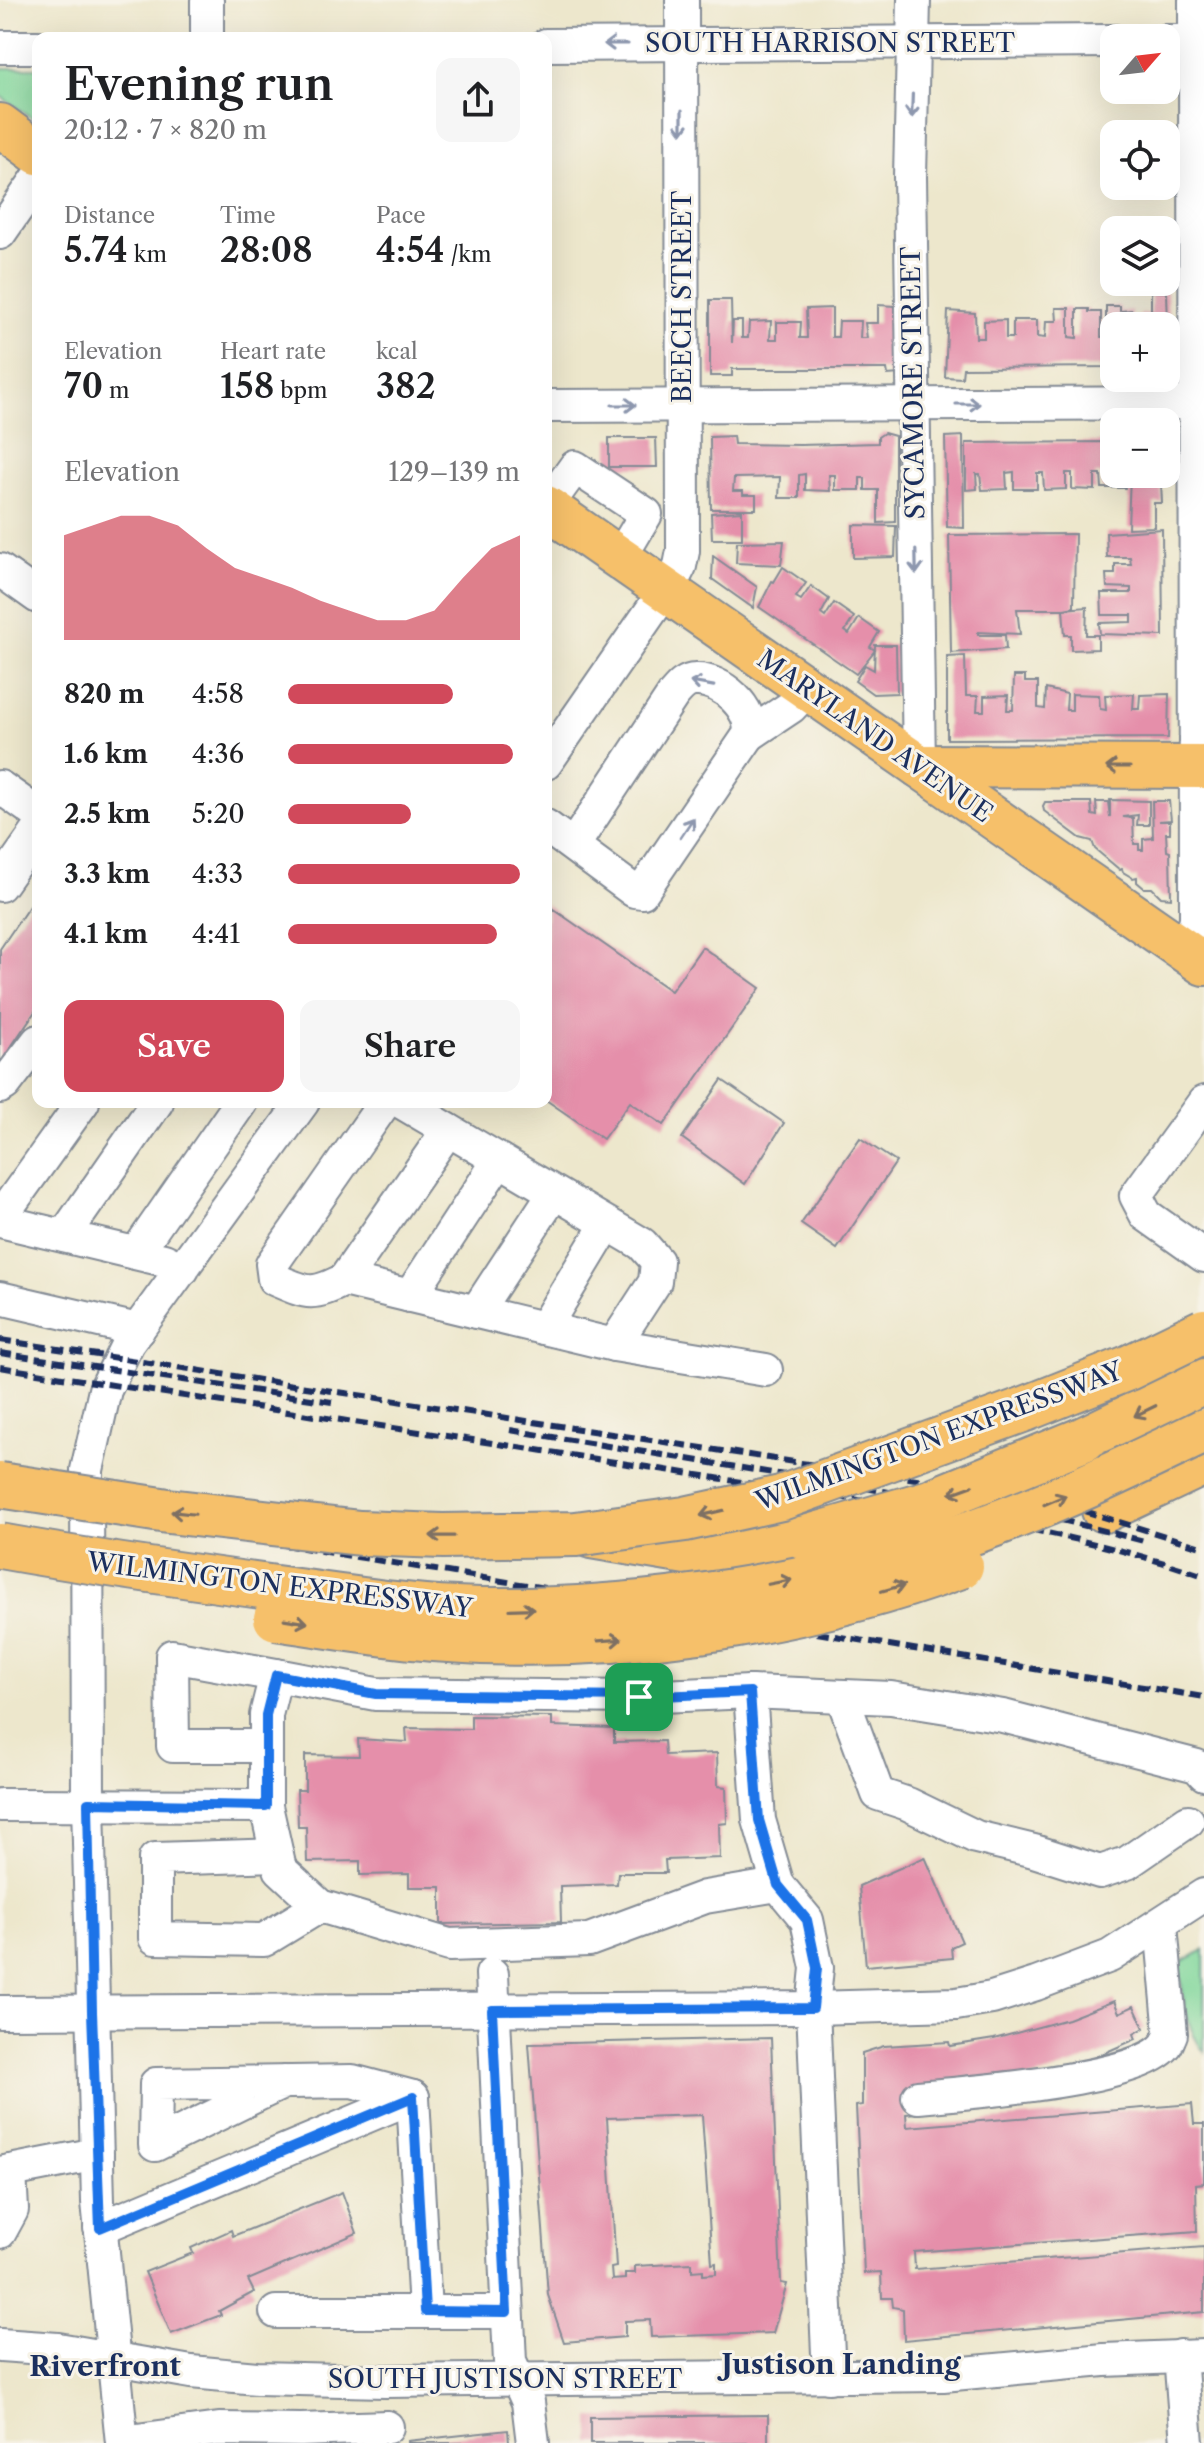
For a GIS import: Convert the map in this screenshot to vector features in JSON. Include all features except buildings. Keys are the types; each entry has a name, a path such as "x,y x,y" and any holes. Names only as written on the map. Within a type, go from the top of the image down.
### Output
{"highway":[{"name":"WILMINGTON EXPRESSWAY","path":"0,1485 168,1511 360,1533 443,1536 576,1534 685,1519 781,1498 1025,1409 1128,1368 1204,1331"},
{"path":"576,1534 704,1555 806,1538 927,1503 985,1481 1097,1433 1204,1381"},
{"name":"WILMINGTON EXPRESSWAY","path":"0,1546 182,1575 432,1607 510,1610 646,1601 759,1586 930,1546 1022,1514 1204,1431"},
{"path":"0,1564 52,1583 389,1635 504,1642 631,1639 764,1619 915,1581 989,1557 1066,1526 1204,1463"}],"main road":[{"path":"0,125 32,149"},
{"name":"MARYLAND AVENUE","path":"552,511 1196,958"},
{"path":"919,766 1200,767"}],"street":[{"path":"207,0 207,32"},
{"name":"BEECH STREET","path":"552,754 680,566 683,508 682,0"},
{"name":"SYCAMORE STREET","path":"914,0 910,177 919,766"},
{"path":"1195,0 1188,41 1200,403 1200,767 1193,939 1196,958"},
{"name":"SOUTH HARRISON STREET","path":"552,45 1100,41"},
{"path":"0,47 32,47"},
{"path":"0,233 32,187"},
{"path":"552,406 1200,403"},
{"path":"552,499 575,467 646,514 683,508"},
{"path":"620,558 646,514"},
{"path":"0,570 32,593"},
{"path":"573,846 684,683 695,680 724,690 749,720 749,735"},
{"path":"552,830 634,891 642,892 749,735 791,707 808,689"},
{"path":"0,787 32,810"},
{"path":"0,885 32,840"},
{"path":"0,1087 32,1049"},
{"path":"1204,1102 1136,1196 1146,1215 1204,1256"},
{"path":"79,1108 0,1220 164,1260 183,1269"},
{"path":"64,1236 153,1108"},
{"path":"136,1253 237,1108"},
{"path":"299,1108 128,1343 105,1390 87,1470 88,1803 100,2228 122,2442 219,2429 387,2427"},
{"path":"381,1108 272,1264 274,1279 306,1293 324,1290 344,1280 448,1130"},
{"path":"411,1108 642,1244 657,1261 655,1282 614,1345"},
{"path":"410,1296 499,1160"},
{"path":"476,1312 554,1193"},
{"path":"544,1328 607,1224"},
{"path":"344,1280 614,1345 766,1370"},
{"path":"0,1298 138,1330"},
{"path":"0,1532 87,1548"},
{"path":"266,1746 173,1746 172,1656 376,1694 639,1697 750,1692 891,1698 1003,1716 1202,1767"},
{"path":"276,1675 266,1715 266,1806 280,1869 320,1906 449,1945 589,1940 705,1897 778,1885"},
{"path":"750,1692 759,1820 778,1885 807,1920 817,1968 813,2008 829,2377"},
{"path":"842,1696 878,1794 908,1804 976,1837 1100,1872 1127,1863 1188,1821"},
{"path":"0,1805 266,1806"},
{"path":"277,1855 155,1859 155,1938 264,1940 320,1906"},
{"path":"0,2012 912,2007 992,1998 1098,1961 1167,1921 1204,1895"},
{"path":"1167,1921 1204,1906"},
{"path":"918,2097 1002,2090 1113,2072 1158,2051 1166,2045 1171,2034 1167,1921"},
{"path":"492,1974 510,2362 528,2402 533,2443"},
{"path":"284,2082 352,2081 413,2097"},
{"path":"413,2097 425,2311"},
{"path":"100,2228 413,2097"},
{"path":"0,2232 12,2210 5,2172 97,2154"},
{"path":"276,2312 507,2312"},
{"name":"SOUTH JUSTISON STREET","path":"0,2345 58,2349 191,2372 257,2378 385,2381 943,2375 1192,2356"},
{"path":"1187,2443 1192,2356"}],"green space":[{"path":"0,68 32,68 32,118 0,96"},
{"path":"1204,1950 1204,2052 1188,2021 1179,1963"}],"railway":[{"path":"0,1340 952,1484 1074,1508 1204,1548"},
{"path":"0,1353 332,1402"},
{"path":"0,1367 975,1519 1091,1543 1204,1576"},
{"path":"510,1430 1066,1521 1144,1541"},
{"path":"0,1498 1204,1697"}],"district":[{"name":"Justison Landing","path":"841,2364"},
{"name":"Riverfront","path":"105,2366"}],"route":[{"path":"276,1675 376,1694 639,1697 750,1692 759,1820 778,1885 807,1920 817,1968 813,2008 492,2010 507,2312 425,2311 413,2097 100,2228 88,1803 266,1806 266,1715 276,1675"}]}
